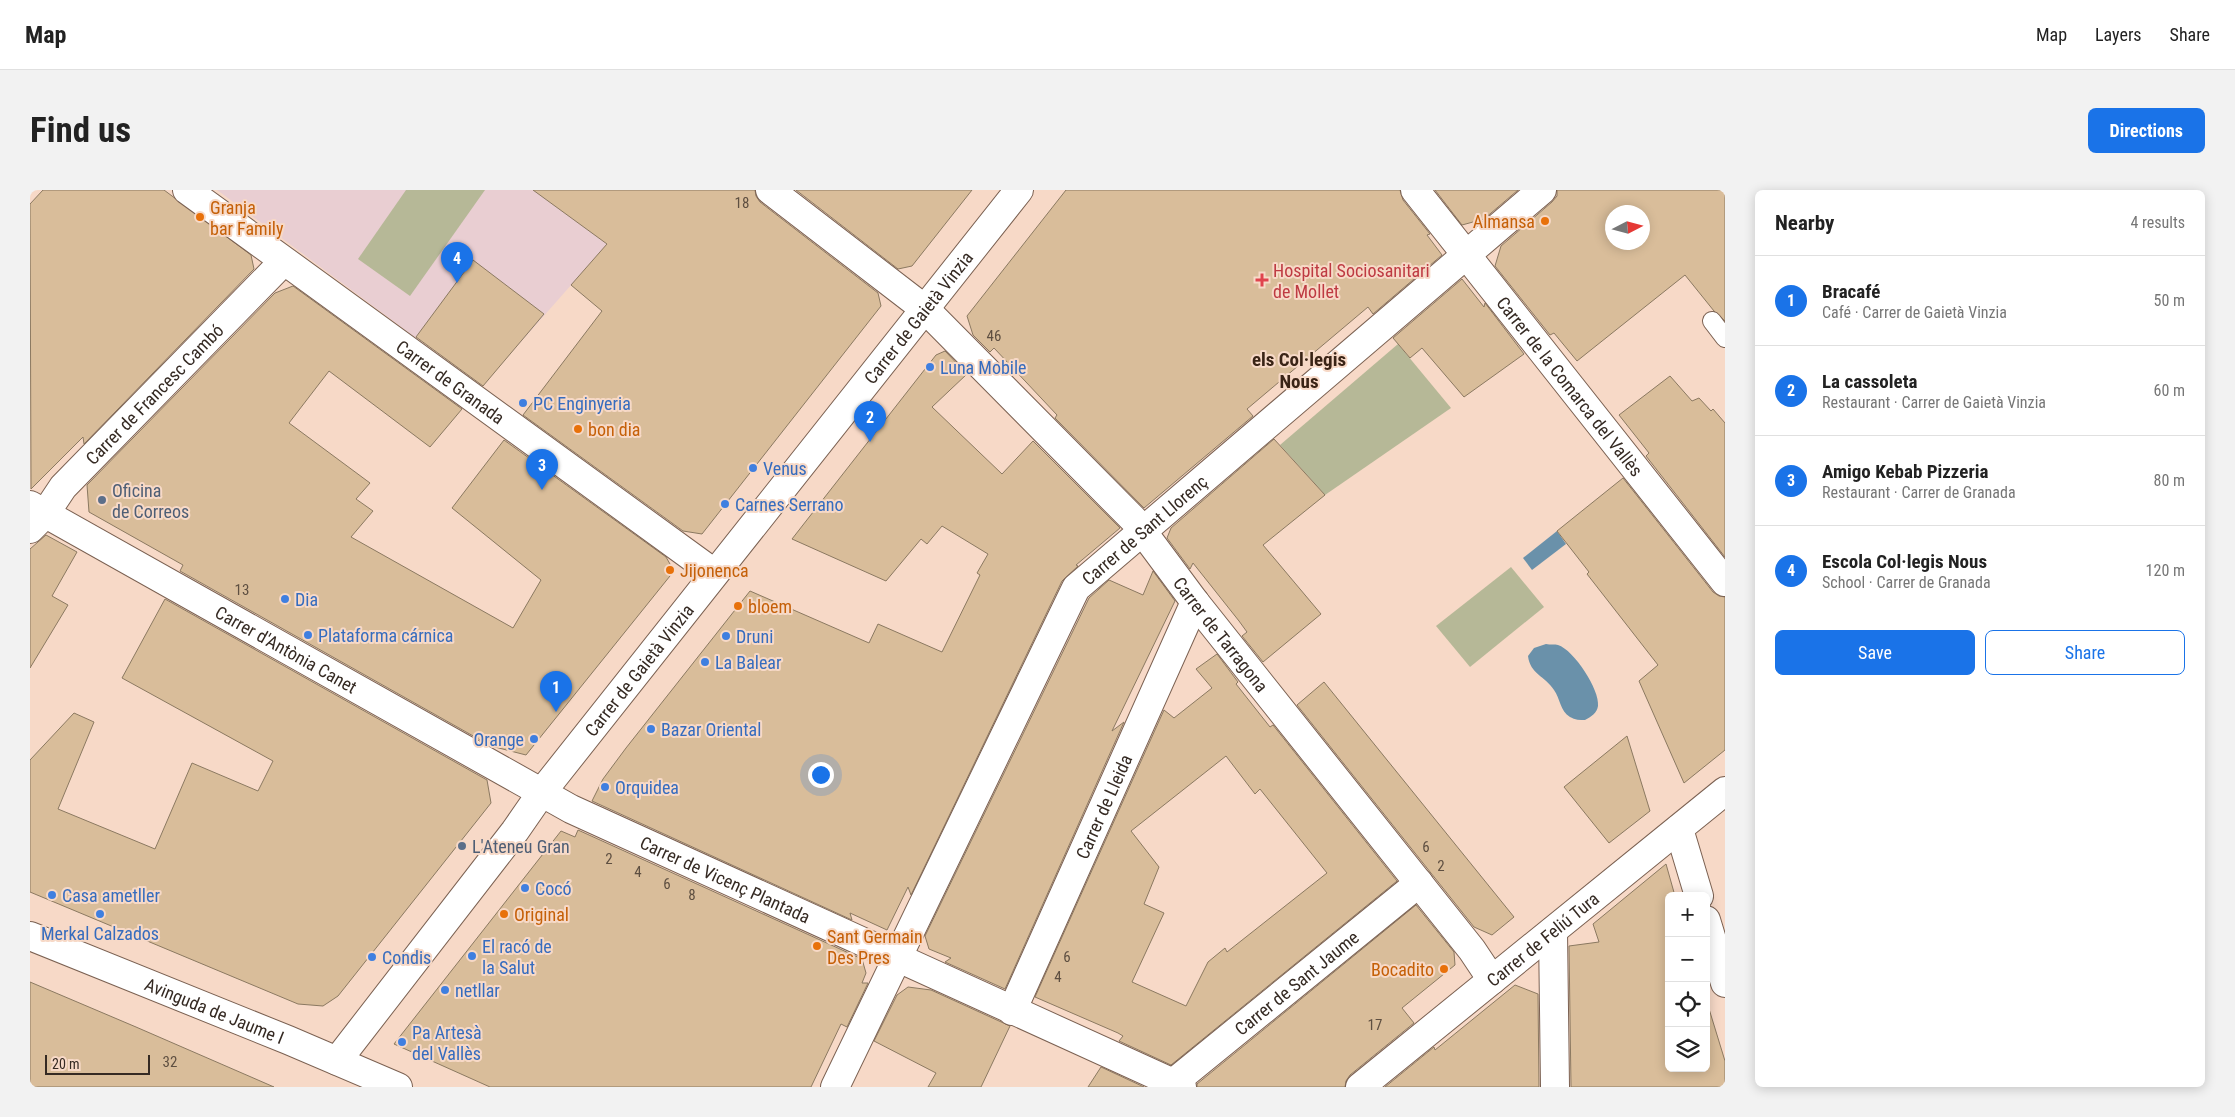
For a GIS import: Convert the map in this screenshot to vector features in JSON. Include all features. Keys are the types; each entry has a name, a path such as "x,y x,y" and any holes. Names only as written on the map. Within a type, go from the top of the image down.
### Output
{"street":[{"name":"Carrer de Granada","path":"187,190 283,262 714,573"},
{"name":"Carrer de Tarragona","path":"770,190 926,310 1144,531 1195,602 1472,950 1492,980"},
{"name":"Carrer de Gaietà Vinzia","path":"337,1061 515,831 542,792 714,573 926,310 1019,190"},
{"name":"Carrer de la Comarca del Vallès","path":"1415,190 1725,582"},
{"name":"Carrer de Sant Llorenç","path":"835,1087 1076,588 1542,190"},
{"name":"Carrer de Francesc Cambó","path":"35,516 283,262"},
{"name":"Carrer d'Antònia Canet","path":"35,516 542,792"},
{"name":"Carrer de Lleida","path":"1012,1011 1195,602"},
{"name":"Carrer de Feliú Tura","path":"1360,1087 1725,791"},
{"name":"Carrer de Vicenç Plantada","path":"542,792 571,809 1178,1085"},
{"path":"1678,829 1698,892"},
{"name":"Carrer de Sant Jaume","path":"1178,1085 1419,883"},
{"path":"1553,931 1555,1087"},
{"path":"1710,933 1725,983"},
{"name":"Avinguda de Jaume I","path":"30,936 398,1087"}],"lane":[{"path":"1712,321 1725,338"}],"shaded area":[{"path":"217,190 655,190 489,378 423,328 416,338"}],"green space":[{"path":"406,190 485,190 410,296 358,259"},
{"path":"1398,344 1451,408 1325,495 1280,445"},
{"path":"1511,567 1544,607 1470,667 1436,626"}],"water":[{"path":"1557,531 1566,544 1532,570 1523,558"},
{"path":"1546,644 1558,645 1564,648 1585,671 1598,699 1595,713 1587,719 1570,717 1562,708 1554,690 1535,671 1529,662 1528,656 1534,648"}],"building":[{"path":"43,190 164,190 251,255 254,269 84,444 83,437 31,489 30,204"},
{"path":"533,190 755,190 760,202 878,293 881,306 702,534 683,531 523,415 602,311 571,285 607,244"},
{"path":"796,190 972,190 912,266 898,269"},
{"path":"1066,190 1400,190 1403,200 1430,234 1427,235 1442,255 1373,314 1368,307 1247,409 1253,416 1144,508 1055,418 1057,415 994,348 990,352 973,335 967,316"},
{"path":"1435,190 1518,190 1484,219 1462,225"},
{"path":"1557,190 1725,190 1725,321 1714,311 1685,275 1577,361 1554,333 1550,335 1495,266 1501,246 1557,196"},
{"path":"473,260 544,314 483,386 416,337"},
{"path":"1462,279 1484,307 1485,303 1524,354 1464,397 1422,348 1410,358 1393,338"},
{"path":"293,286 462,409 430,447 329,371 289,423 370,483 356,499 373,511 351,537 513,628 541,580 452,508 504,440 666,557 674,571 526,755 491,746 180,571 183,565 89,512 87,485 275,293"},
{"path":"945,351 967,374 932,407 1002,474 1033,441 1120,528 1076,565 1078,566 1062,581 911,895 908,887 887,930 850,913 852,920 592,801 603,779 626,748 750,591 869,643 878,624 942,652 980,575 977,573 988,554 942,526 927,544 921,539 886,581 792,539 936,355"},
{"path":"1670,376 1692,401 1699,398 1711,411 1713,409 1725,423 1725,557 1646,456 1649,453 1619,415"},
{"path":"1274,439 1325,495 1263,545 1321,614 1263,662 1242,636 1247,632 1239,621 1193,563 1190,569 1167,538 1171,528"},
{"path":"1623,478 1713,592 1725,597 1725,750 1684,783 1639,681 1658,665 1587,574 1589,572 1557,531"},
{"path":"46,535 77,552 52,596 68,605 30,668 30,549"},
{"path":"1153,571 1175,601 1112,731 1124,722 1005,989 945,962 951,958 929,949 925,936 1089,598 1109,580 1143,595"},
{"path":"165,599 487,780 491,803 338,996 323,1006 298,1004 30,892 30,760 74,713 94,722 58,809 155,849 192,763 258,791 273,761 122,678"},
{"path":"1217,654 1238,682 1236,684 1270,727 1273,725 1397,881 1171,1065 1119,1041 1123,1036 1118,1033 1035,997 1164,710 1174,718 1212,688 1196,669","holes":["1226,756 1255,794 1260,789 1327,873 1227,952 1225,948 1208,962 1186,1006 1132,982 1164,913 1144,904 1159,867 1131,831"]},
{"path":"1324,682 1514,917 1492,935 1474,927 1297,705"},
{"path":"1627,736 1650,811 1609,843 1564,787"},
{"path":"578,830 862,959 866,973 862,983 868,983 847,1027 841,1024 811,1087 490,1087 394,1044 561,831 575,837"},
{"path":"1666,864 1674,892 1665,892 1665,1072 1710,1072 1710,1012 1725,1061 1725,1087 1571,1087 1569,946 1599,942 1593,924"},
{"path":"1416,905 1454,952 1455,965 1402,1008 1414,1023 1350,1075 1345,1087 1197,1087 1197,1084"},
{"path":"30,982 136,1027 274,1087 30,1087"},
{"path":"1515,985 1538,994 1539,1087 1385,1087 1434,1047 1435,1050"},
{"path":"908,987 931,990 1010,1026 981,1087 928,1087 936,1073 874,1041 897,995"},
{"path":"1101,1067 1144,1087 1088,1087"}],"place":[{"name":"Granja bar Family","path":"200,217"},
{"name":"Almansa","path":"1545,221"},
{"name":"Hospital Sociosanitari de Mollet","path":"1262,280"},
{"name":"Escola Col·legis Nous","path":"457,283"},
{"name":"Luna Mobile","path":"930,367"},
{"name":"PC Enginyeria","path":"523,403"},
{"name":"bon dia","path":"578,429"},
{"name":"La cassoleta","path":"870,442"},
{"name":"Venus","path":"753,468"},
{"name":"Amigo Kebab Pizzeria","path":"542,490"},
{"name":"Oficina de Correos","path":"102,500"},
{"name":"Carnes Serrano","path":"725,504"},
{"name":"Jijonenca","path":"670,570"},
{"name":"Dia","path":"285,599"},
{"name":"bloem","path":"738,606"},
{"name":"Plataforma cárnica","path":"308,635"},
{"name":"Druni","path":"726,636"},
{"name":"La Balear","path":"705,662"},
{"name":"Bracafé","path":"556,712"},
{"name":"Bazar Oriental","path":"651,729"},
{"name":"Orange","path":"534,739"},
{"name":"Orquidea","path":"605,787"},
{"name":"L'Ateneu Gran","path":"462,846"},
{"name":"Cocó","path":"525,888"},
{"name":"Casa ametller","path":"52,895"},
{"name":"Merkal Calzados","path":"100,914"},
{"name":"Original","path":"504,914"},
{"name":"Sant Germain Des Pres","path":"817,946"},
{"name":"El racó de la Salut","path":"472,956"},
{"name":"Condis","path":"372,957"},
{"name":"Bocadito","path":"1444,969"},
{"name":"netllar","path":"445,990"},
{"name":"Pa Artesà del Vallès","path":"402,1042"}],"district":[{"name":"els Col·legis Nous","path":"1299,370"}]}
